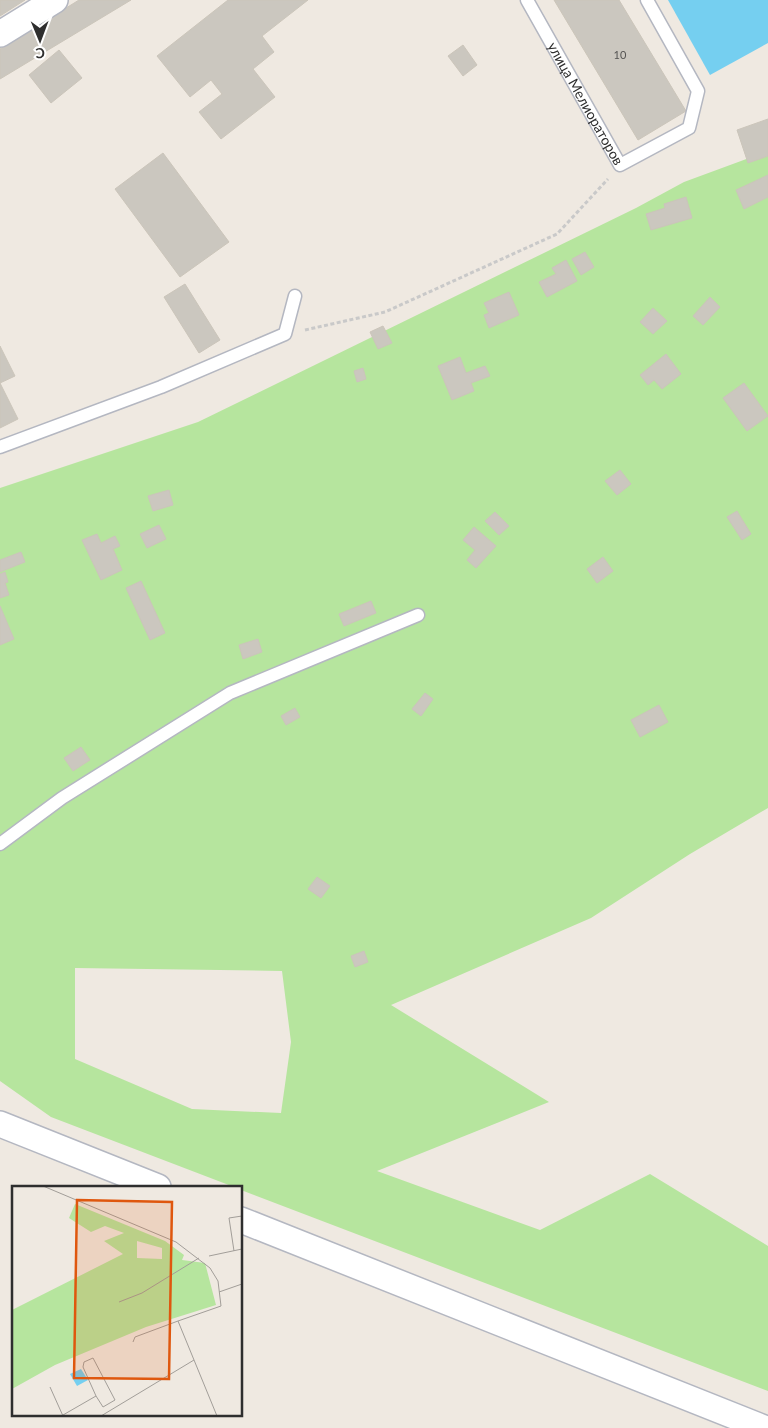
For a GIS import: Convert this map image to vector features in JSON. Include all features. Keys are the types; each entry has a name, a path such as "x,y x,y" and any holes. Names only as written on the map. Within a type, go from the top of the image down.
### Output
{"street":[{"path":"0,34 56,0"},
{"path":"0,1124 155,1186"},
{"path":"242,1220 764,1428"}],"lane":[{"name":"улица Мелиораторов","path":"527,0 620,165 689,128 698,91 647,0"},
{"path":"0,447 161,387 285,334 294,296"},
{"path":"0,844 62,798 230,693 418,615"}],"path":[{"path":"285,334 385,312 558,234 620,165"}],"green space":[{"path":"768,151 768,808 690,854 591,918 391,1005 549,1102 377,1171 540,1230 650,1174 768,1246 768,1391 242,1190 242,1186 231,1186 51,1117 0,1081 0,488 198,422 636,208 684,182","holes":["75,968 282,971 291,1042 281,1113 192,1109 75,1059"]}],"water":[{"path":"668,0 768,0 768,43 710,75"}],"building":[{"path":"0,0 25,0 0,16"},
{"path":"79,0 131,0 0,79 0,49"},
{"path":"228,0 308,0 262,36 274,52 253,69 275,97 221,139 199,112 222,94 211,80 190,97 157,56"},
{"path":"554,0 619,0 686,111 638,140"},
{"path":"463,45 477,65 463,76 448,56"},
{"path":"59,50 82,78 51,103 29,75"},
{"path":"768,119 768,156 748,163 737,130"},
{"path":"163,153 229,242 180,277 115,189"},
{"path":"768,175 768,197 744,209 736,190"},
{"path":"686,197 692,218 651,230 646,214 665,208 664,204"},
{"path":"585,252 594,267 581,275 572,259"},
{"path":"566,260 577,281 547,297 539,282 556,274 552,268"},
{"path":"185,284 220,340 199,353 164,297"},
{"path":"509,292 519,315 489,328 484,315 489,313 484,303"},
{"path":"710,297 720,307 703,325 693,316"},
{"path":"653,308 667,321 653,334 640,322"},
{"path":"383,326 392,343 378,349 370,332"},
{"path":"0,346 15,376 0,383"},
{"path":"666,354 681,374 662,389 654,380 648,385 640,375"},
{"path":"460,357 466,373 485,366 490,376 471,383 474,391 452,400 438,366"},
{"path":"363,368 366,379 357,382 354,371"},
{"path":"0,383 18,419 0,428"},
{"path":"744,383 768,416 747,431 723,398"},
{"path":"620,470 631,484 617,495 605,481"},
{"path":"169,490 173,505 153,511 148,496"},
{"path":"737,511 751,534 742,540 727,517"},
{"path":"495,512 509,526 499,535 485,521"},
{"path":"159,525 166,539 147,548 140,534"},
{"path":"474,527 496,546 476,568 467,560 475,550 463,540"},
{"path":"97,534 101,543 115,536 120,546 113,549 122,570 101,580 82,540"},
{"path":"21,552 25,562 0,572 0,560"},
{"path":"603,557 613,571 597,583 587,569"},
{"path":"5,572 8,582 5,583 9,595 0,598 0,574"},
{"path":"141,581 165,633 150,640 126,588"},
{"path":"371,601 376,613 344,626 339,614"},
{"path":"0,606 14,639 0,645"},
{"path":"258,639 262,652 243,659 239,645"},
{"path":"425,693 433,699 421,716 412,709"},
{"path":"659,705 668,722 640,737 631,720"},
{"path":"295,708 300,717 286,725 281,716"},
{"path":"81,747 90,760 73,771 64,758"},
{"path":"317,877 330,886 321,898 308,889"},
{"path":"364,951 368,962 355,967 351,956"}]}
